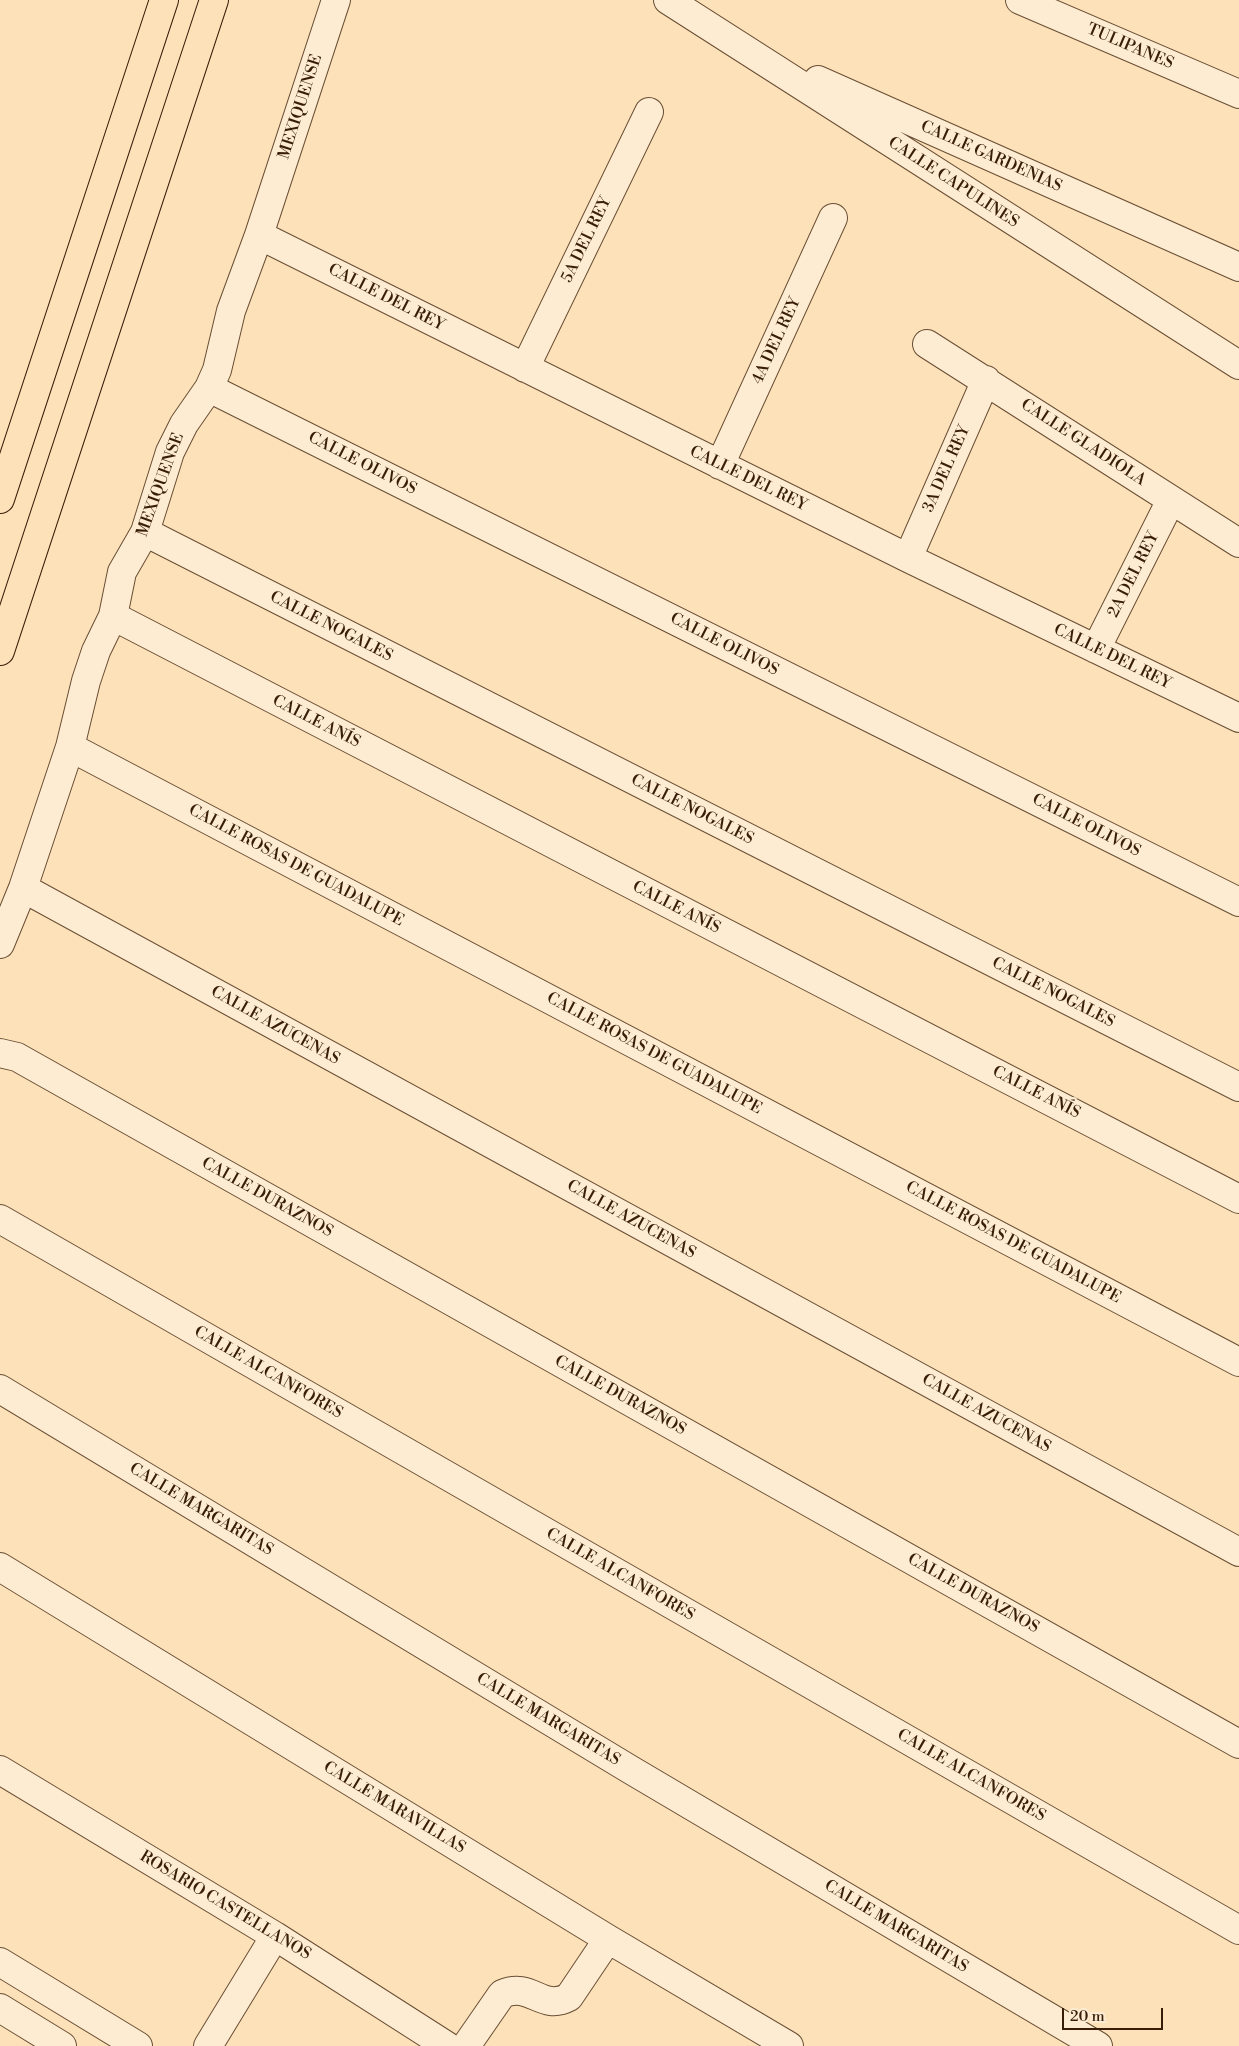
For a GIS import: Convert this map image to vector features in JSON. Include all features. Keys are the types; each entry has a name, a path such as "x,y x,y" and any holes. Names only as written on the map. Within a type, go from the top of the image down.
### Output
{"highway":[{"path":"0,499 164,0"},
{"path":"0,651 214,0"}],"street":[{"name":"MEXIQUENSE","path":"0,944 23,888 70,748 86,681 96,652 113,616 122,572 145,532 170,452 184,424 209,388 217,370 232,311 259,235 336,0"},
{"name":"CALLE CAPULINES","path":"668,0 1239,366"},
{"name":"TULIPANES","path":"1020,0 1239,94"},
{"name":"CALLE GARDENIAS","path":"742,46 1239,267"},
{"name":"5A DEL REY","path":"525,368 650,112"},
{"name":"4A DEL REY","path":"720,465 833,218"},
{"name":"CALLE DEL REY","path":"259,235 908,558 1239,718"},
{"name":"CALLE GLADIOLA","path":"927,344 1239,543"},
{"name":"3A DEL REY","path":"908,558 986,380"},
{"name":"CALLE OLIVOS","path":"209,388 1239,902"},
{"name":"2A DEL REY","path":"1096,649 1171,500"},
{"name":"CALLE NOGALES","path":"145,532 1239,1087"},
{"name":"CALLE ANÍS","path":"113,616 1239,1198"},
{"name":"CALLE ROSAS DE GUADALUPE","path":"70,748 1239,1362"},
{"name":"CALLE AZUCENAS","path":"23,888 1239,1552"},
{"name":"CALLE DURAZNOS","path":"0,1053 17,1058 1239,1744"},
{"name":"CALLE ALCANFORES","path":"0,1220 1239,1930"},
{"name":"CALLE MARGARITAS","path":"0,1389 640,1775 1098,2046"},
{"name":"CALLE MARAVILLAS","path":"0,1567 608,1939 789,2046"},
{"name":"ROSARIO CASTELLANOS","path":"0,1770 275,1936 447,2046"},
{"path":"208,2046 275,1936"},
{"path":"466,2046 502,1994 519,1989 551,2002 560,2002 569,1997 608,1939"},
{"path":"0,1962 138,2046"},
{"path":"0,2008 62,2046"}]}
